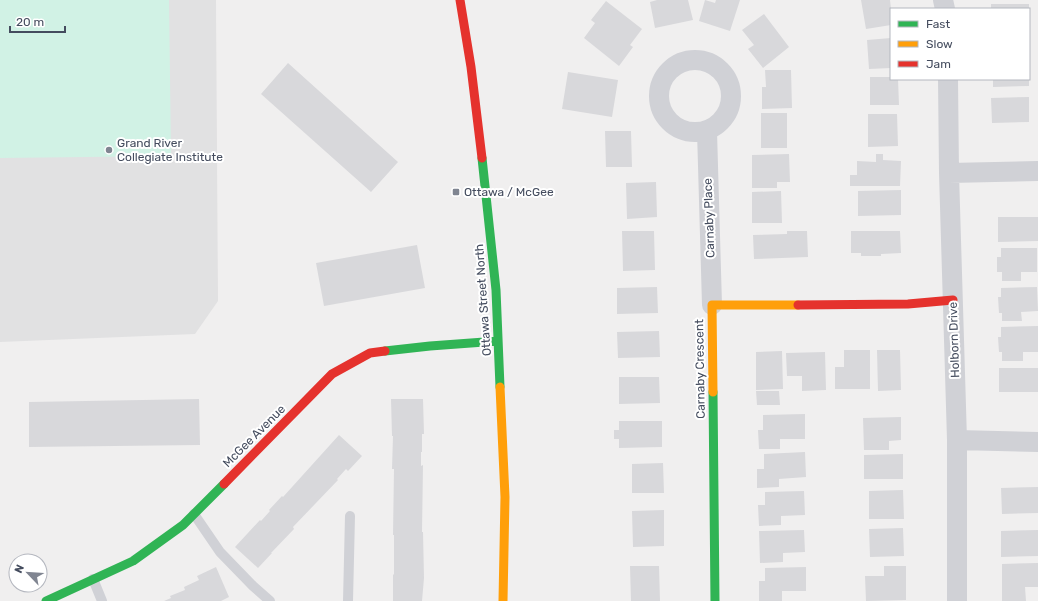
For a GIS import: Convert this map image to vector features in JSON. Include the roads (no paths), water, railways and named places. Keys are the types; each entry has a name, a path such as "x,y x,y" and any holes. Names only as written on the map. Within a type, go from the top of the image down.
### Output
{"street":[{"name":"Ottawa Street North","path":"460,0 471,67 496,290 505,497 503,601"},
{"name":"Holborn Drive","path":"948,80 949,173 957,440 957,601"},
{"name":"Carnaby Place","path":"707,131 712,305"},
{"path":"949,173 1038,171"},
{"name":"Carnaby Crescent","path":"715,601 712,305 908,304 953,300"},
{"name":"McGee Avenue","path":"46,601 133,561 183,525 332,374 370,353 430,346 498,341"},
{"path":"957,440 1038,442"}],"lane":[{"path":"194,514 220,552 270,601"},
{"path":"348,601 350,516"},
{"path":"93,580 102,601"}],"place":[{"name":"Grand River Collegiate Institute","path":"109,150"},
{"name":"Ottawa / McGee","path":"456,192"}]}
